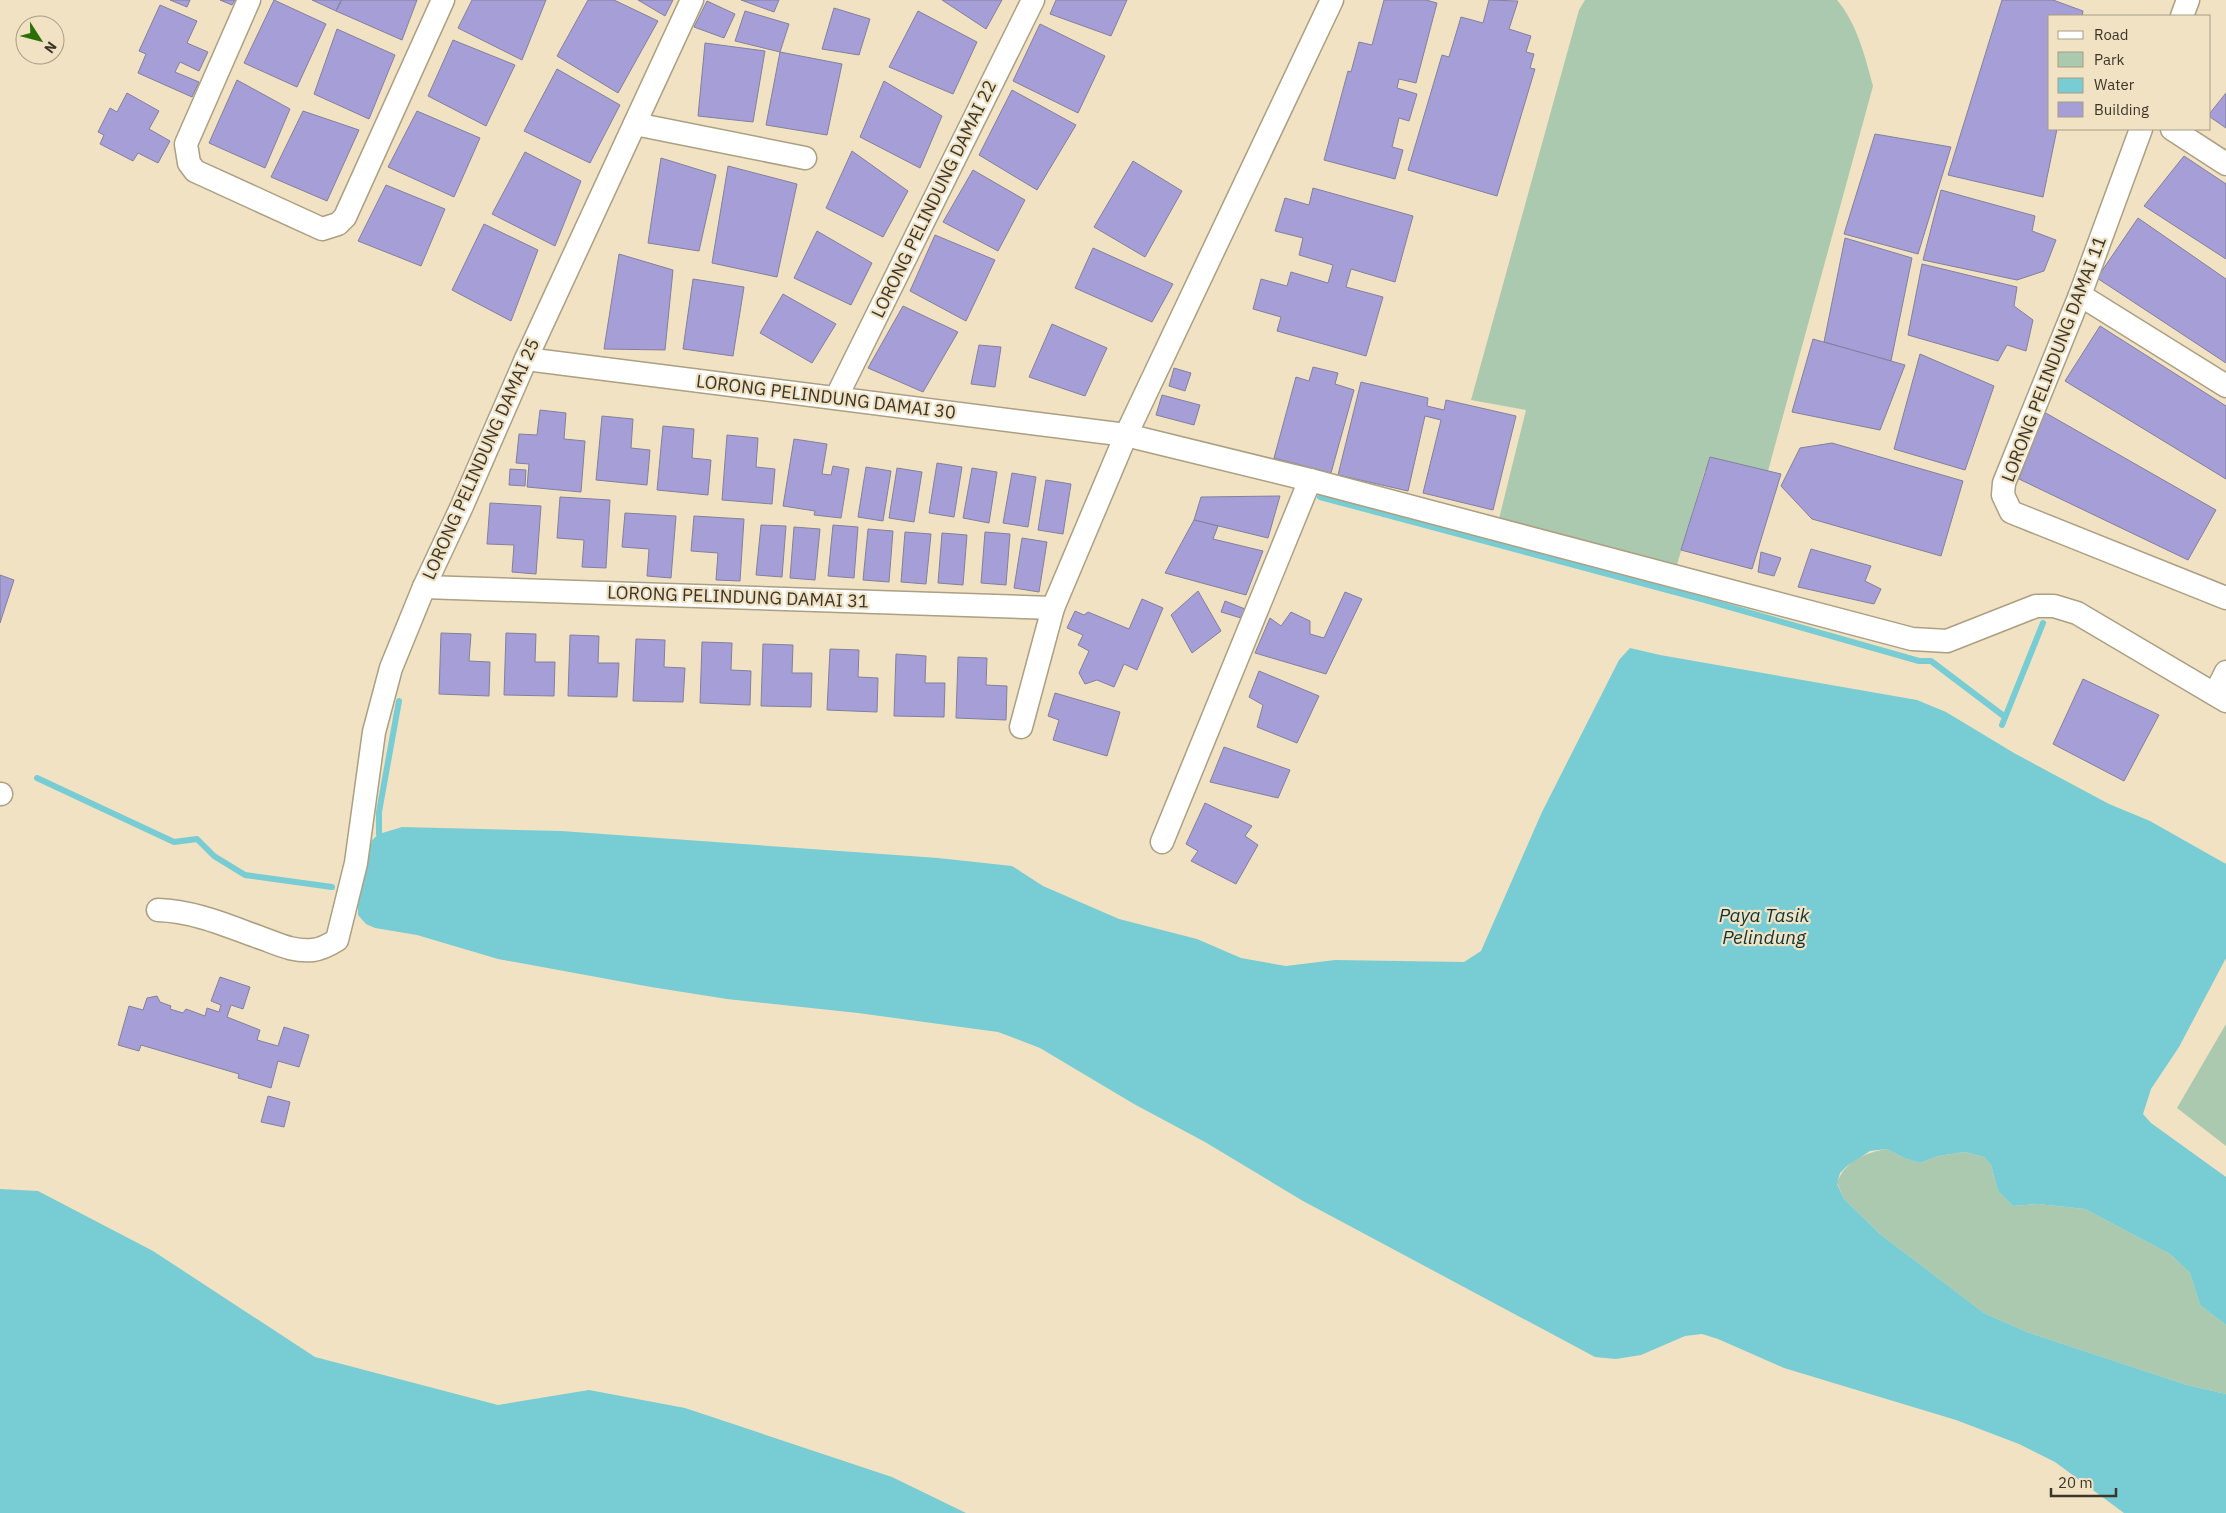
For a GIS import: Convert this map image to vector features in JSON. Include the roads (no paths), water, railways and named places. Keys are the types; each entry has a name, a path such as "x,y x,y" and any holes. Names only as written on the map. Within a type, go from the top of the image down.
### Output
{"street":[{"path":"249,0 186,144 189,164 195,171 322,229 338,224 345,217 443,0"},
{"name":"LORONG PELINDUNG DAMAI 25","path":"158,910 176,910 197,916 294,950 325,948 337,940 356,863 374,732 391,668 424,587 462,506 526,358 692,0"},
{"name":"LORONG PELINDUNG DAMAI 22","path":"836,398 1032,0"},
{"path":"1021,727 1053,608 1126,435 1332,0"},
{"path":"2182,15 2188,0"},
{"path":"635,124 805,158"},
{"name":"LORONG PELINDUNG DAMAI 11","path":"2141,130 2080,295 2004,483 2004,495 2006,504 2011,512 2226,598"},
{"path":"2174,130 2226,164"},
{"path":"2080,295 2226,386"},
{"name":"LORONG PELINDUNG DAMAI 30","path":"526,358 1126,435 1310,480 1912,639 1947,641 2036,606 2054,606 2077,613 2220,697"},
{"path":"1162,842 1310,480"},
{"name":"LORONG PELINDUNG DAMAI 31","path":"424,587 1053,608"},
{"path":"2220,697 2226,672"}],"water":[{"name":"Paya Tasik Pelindung","path":"1630,648 1660,655 1917,700 1946,712 2014,753 2109,804 2150,821 2226,864 2226,958 2179,1047 2151,1089 2143,1114 2151,1123 2226,1177 2226,1325 2200,1305 2190,1273 2170,1254 2085,1209 2038,1204 2013,1206 1998,1191 1991,1165 1984,1157 1965,1152 1938,1156 1920,1163 1904,1158 1887,1149 1870,1151 1847,1166 1840,1173 1837,1184 1844,1199 1880,1234 1984,1313 2027,1332 2187,1385 2226,1394 2226,1513 2124,1513 2055,1462 2019,1444 1956,1420 1784,1368 1718,1339 1702,1334 1685,1336 1641,1355 1616,1359 1595,1357 1303,1201 1205,1142 1134,1104 1040,1048 998,1032 858,1013 727,999 651,987 498,959 417,935 375,928 366,924 358,915 358,899 372,840 379,834 402,827 561,831 938,858 1012,866 1043,886 1119,919 1197,939 1241,958 1286,966 1335,960 1464,962 1481,951 1542,812 1619,660"},
{"path":"0,1189 38,1191 153,1251 315,1357 498,1405 589,1390 685,1408 892,1477 966,1513 0,1513"}],"waterway":[{"path":"1320,497 1705,600 1919,661 1931,661 2005,717"},
{"path":"2002,725 2043,623"},
{"path":"379,834 379,812 399,701"},
{"path":"37,778 174,842 197,839 214,856 245,875 332,887"}]}
